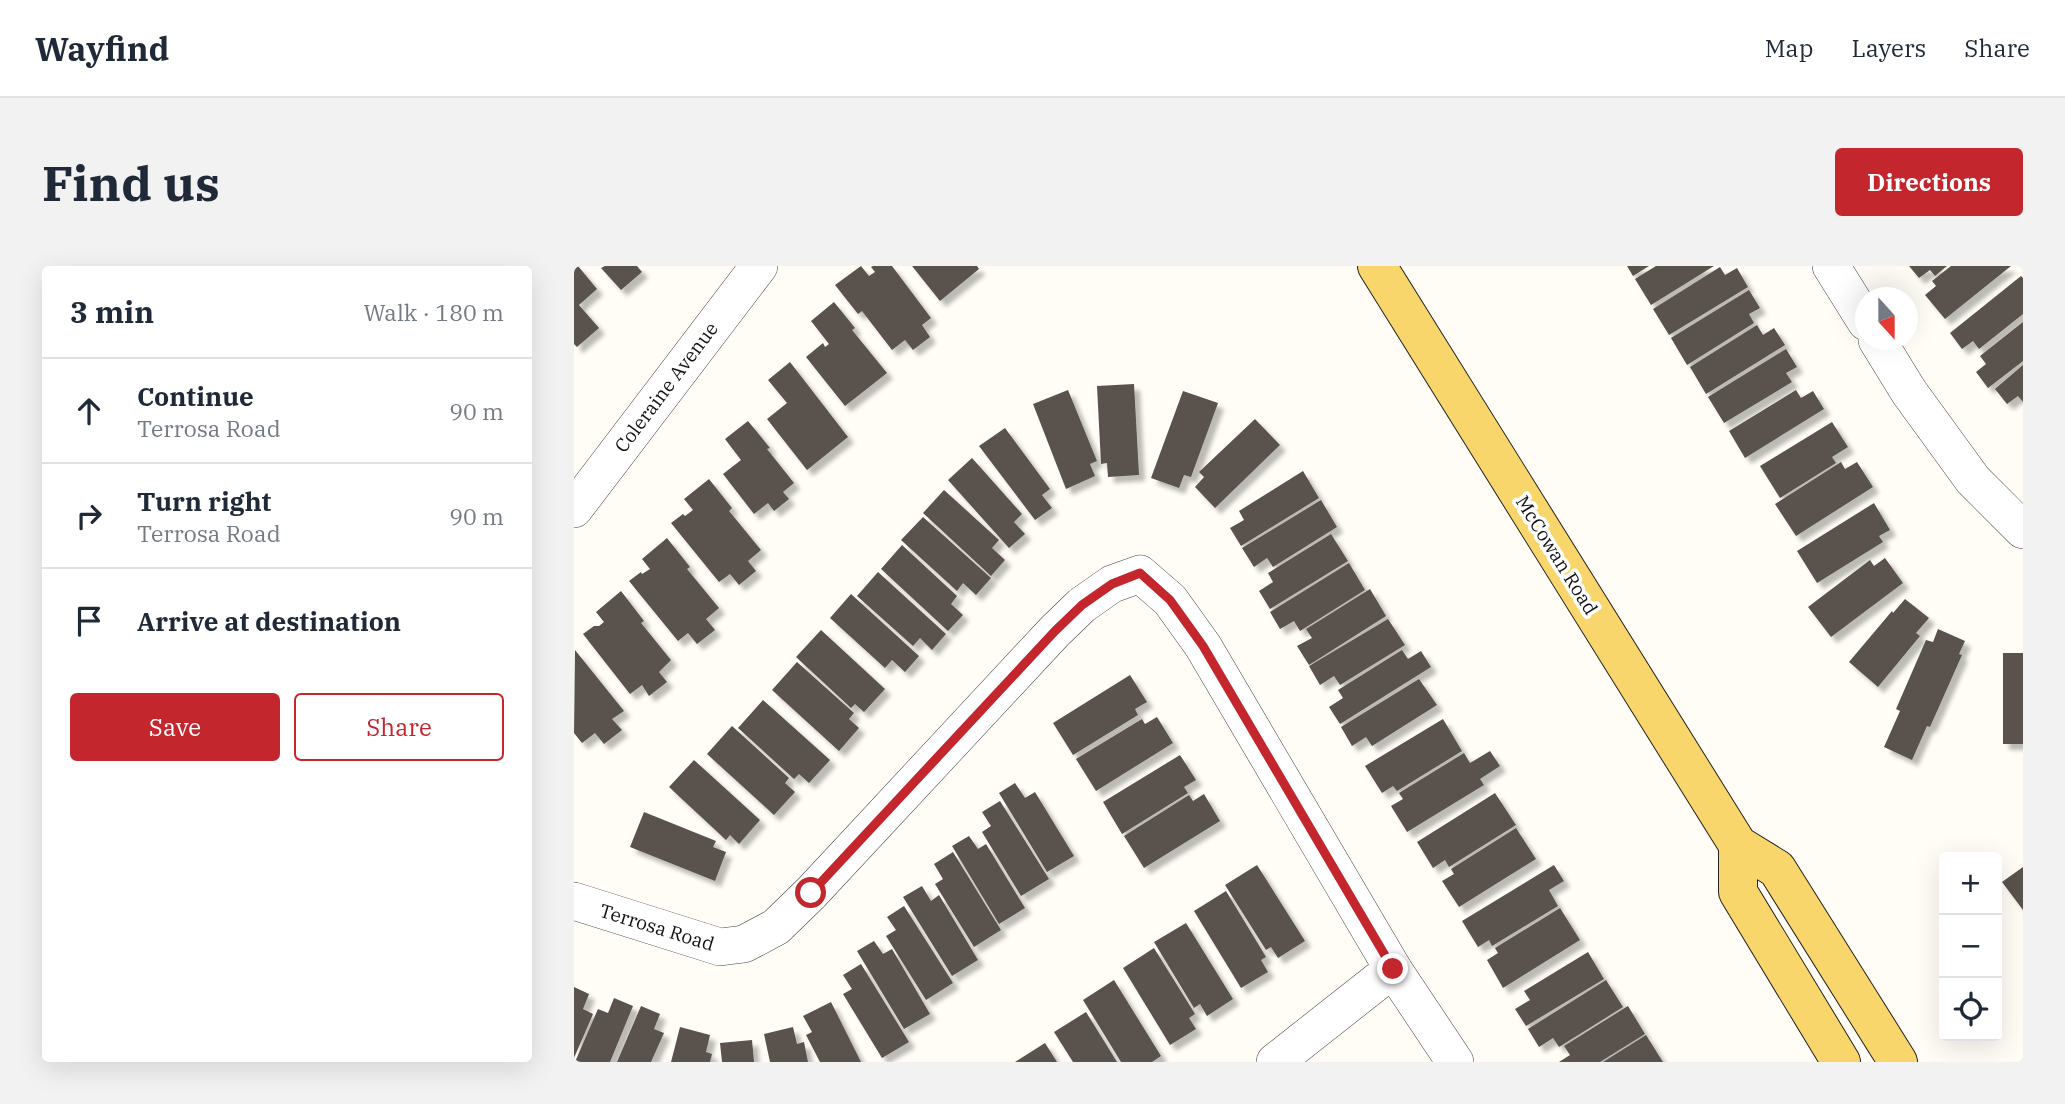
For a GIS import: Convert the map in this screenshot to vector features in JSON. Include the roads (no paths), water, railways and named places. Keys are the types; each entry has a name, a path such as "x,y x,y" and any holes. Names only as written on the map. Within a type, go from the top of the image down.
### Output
{"main road":[{"name":"McCowan Road","path":"1377,266 1738,845 1777,869 1898,1062"},
{"path":"1738,845 1738,892 1840,1062"}],"street":[{"name":"Coleraine Avenue","path":"574,509 759,266"},
{"path":"1830,266 1855,305"},
{"path":"1883,350 1909,392 1973,480 2023,530"},
{"name":"Terrosa Road","path":"574,901 720,947 744,944 776,927 811,893 1055,631 1082,605 1112,584 1140,573 1170,600 1203,646 1393,969 1455,1062"},
{"path":"1275,1062 1393,969"}]}
